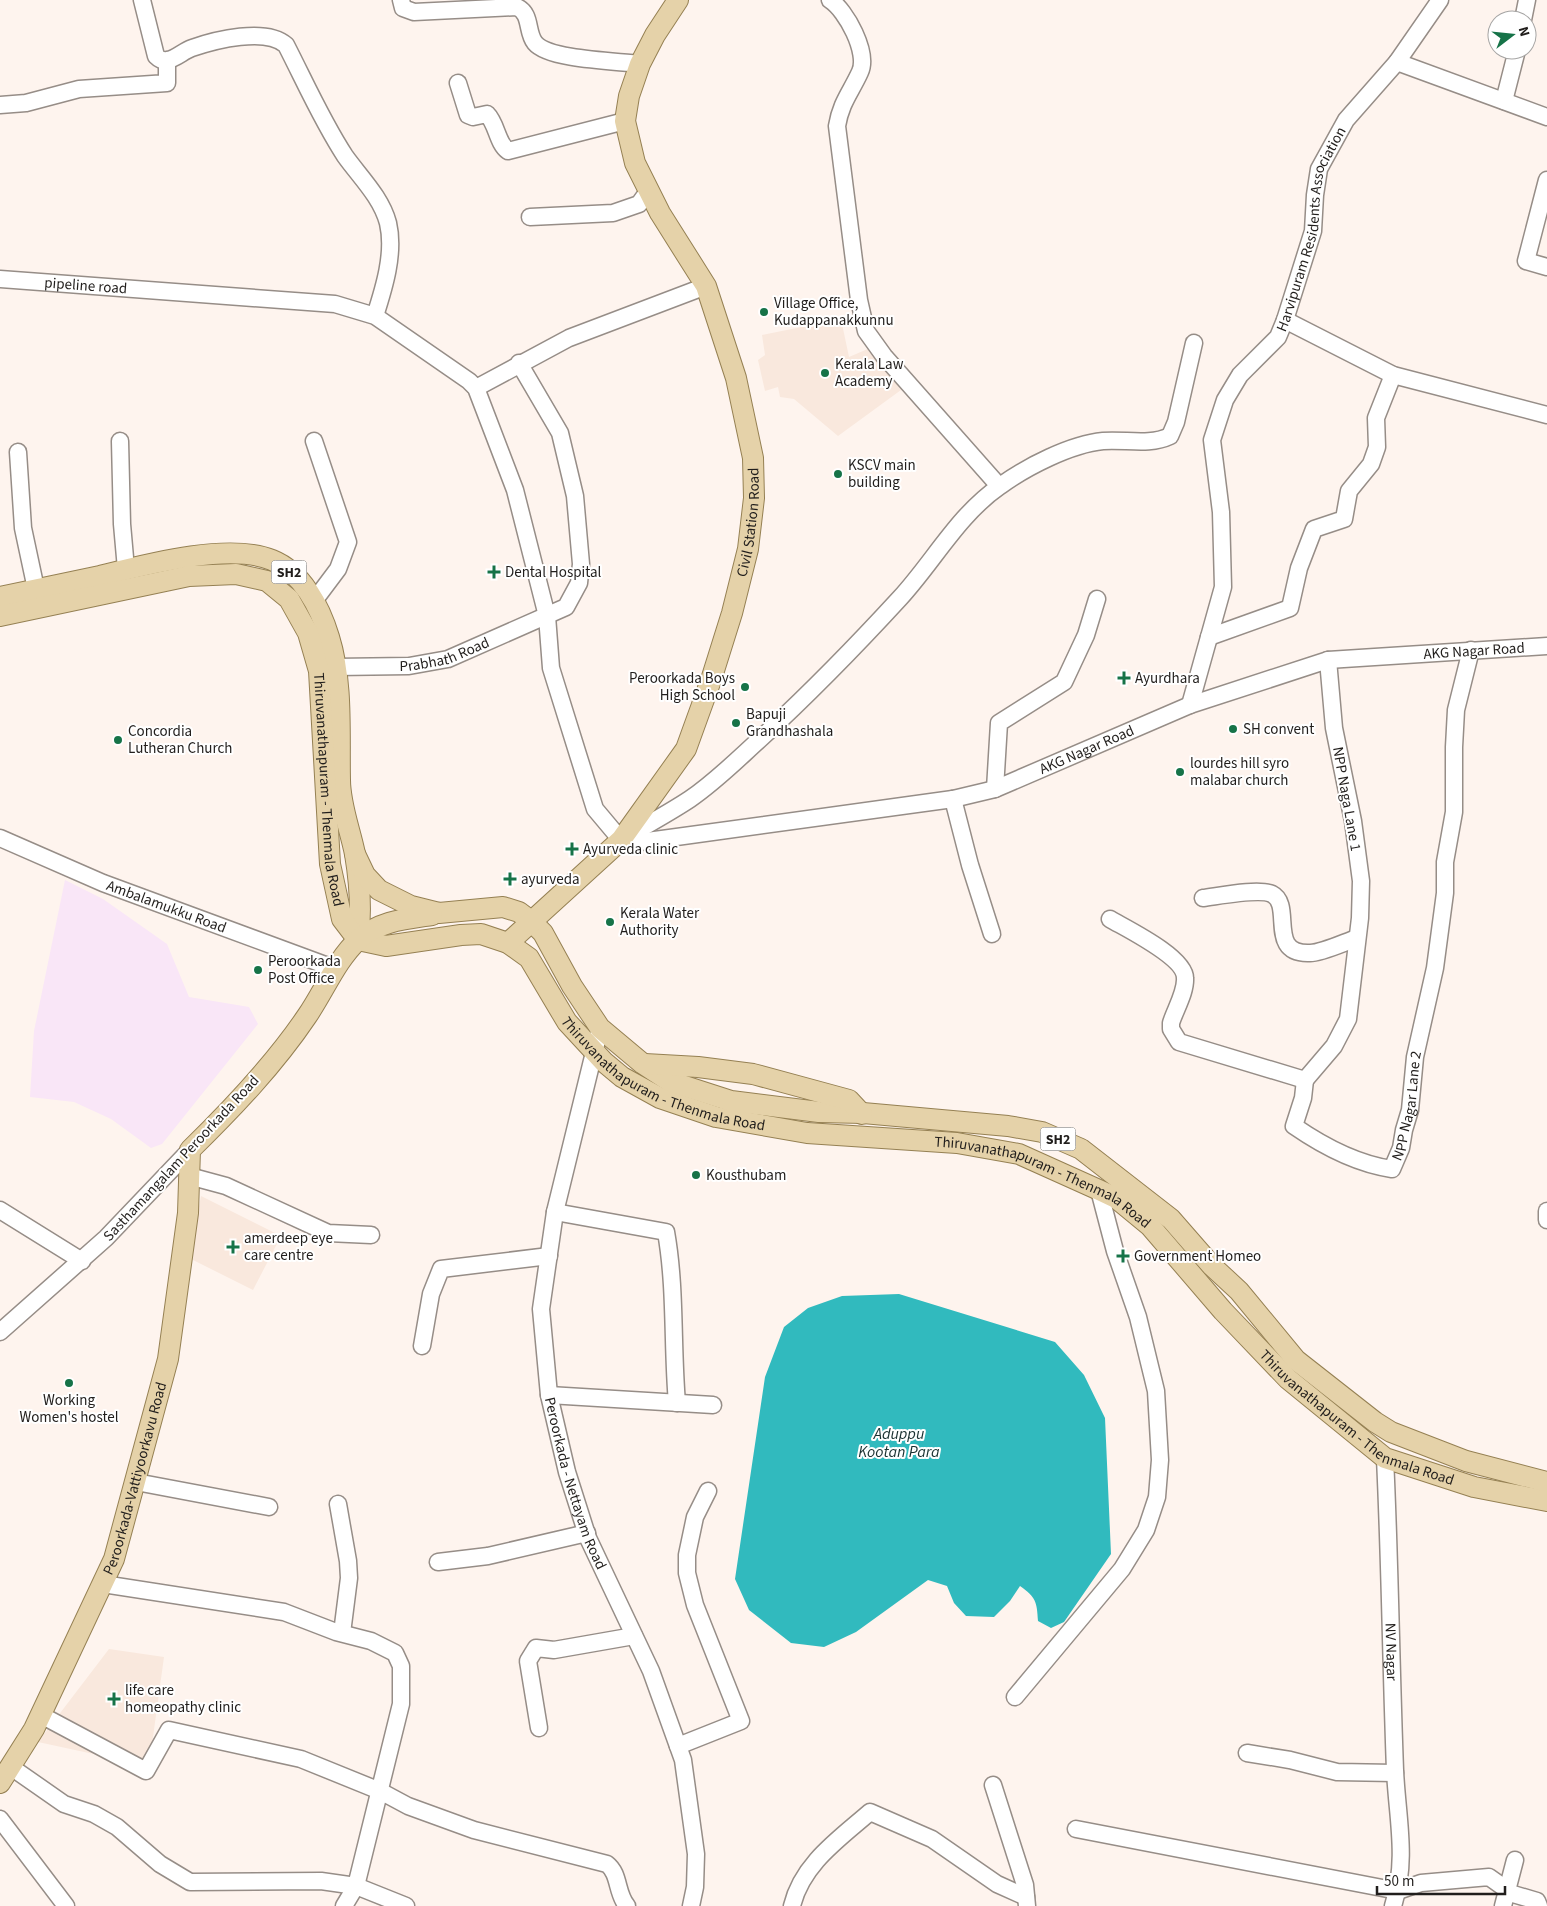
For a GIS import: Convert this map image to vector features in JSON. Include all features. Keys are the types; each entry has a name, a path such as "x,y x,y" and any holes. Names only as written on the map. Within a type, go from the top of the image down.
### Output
{"main road":[{"name":"Civil Station Road","path":"508,943 621,840 686,749 711,680 732,612 748,549 754,498 753,458 736,378 706,286 660,213 635,163 625,121 629,96 640,64 655,35 678,0"},
{"name":"SH2","path":"0,597 36,589 103,585 126,568 181,558 218,554 248,555 272,560 298,578 314,601 329,637 335,667 330,717 340,791 355,854 365,876 380,890 411,906 439,913 504,907 519,912 531,921"},
{"name":"Thiruvanathapuram - Thenmala Road","path":"0,616 103,585 189,576 236,574 267,581 289,599 308,633 319,671 330,717 330,864 342,919 358,940 386,946 461,934 482,934 508,943 529,958 567,1022 604,1062 622,1077 669,1102 725,1118 807,1133 957,1143 1020,1154 1116,1198 1150,1226 1288,1379 1385,1458 1474,1487 1547,1501"},
{"path":"355,854 362,911 358,940"},
{"path":"358,940 385,923 439,913"},
{"name":"Thiruvanathapuram - Thenmala Road","path":"531,921 542,933 572,986 600,1028 642,1064 669,1081 731,1101 819,1112 863,1113 1008,1126 1042,1132 1080,1149 1171,1219 1212,1266 1239,1291 1296,1360 1390,1432 1466,1461 1547,1482"},
{"name":"Sasthamangalam Peroorkada Road","path":"190,1150 245,1095 307,1017 336,969 358,940"},
{"path":"642,1064 698,1067 753,1074 849,1100 863,1113 858,1137"},
{"name":"Peroorkada-Vattiyoorkavu Road","path":"6,1775 41,1715 114,1559 168,1359 188,1213 190,1150"},
{"path":"1099,1190 1112,1172"},
{"path":"1196,1278 1212,1266"},
{"path":"1385,1458 1390,1432"}],"street":[{"path":"142,0 156,56 161,60 167,60 191,49 236,37 270,36 278,38 286,45 329,128 382,208 388,224 389,261 383,292 375,316"},
{"path":"401,0 402,8 414,12 517,7 523,10 527,16 530,34 535,44 543,50 559,54 640,64"},
{"path":"830,0 838,5 852,26 861,52 862,70 840,109 837,126 859,300 866,331 884,356 999,486"},
{"name":"Harvipuram Residents Association","path":"1190,705 1223,587 1221,512 1212,440 1225,400 1240,375 1278,337 1285,320 1313,231 1314,195 1319,169 1346,120 1397,62 1440,0"},
{"path":"0,105 26,103 80,89 167,84 167,60"},
{"path":"1504,101 1514,60"},
{"path":"1397,62 1547,117"},
{"path":"458,83 468,115 474,117 487,114 494,121 504,148 508,151 625,121"},
{"path":"1547,180 1526,261 1547,267"},
{"path":"530,217 613,213 639,204 649,190"},
{"name":"pipeline road","path":"0,279 335,304 375,316 443,362 476,388"},
{"path":"706,286 569,338 519,363 476,388 515,490 547,616 551,668 595,809 621,840 690,799 728,768 790,712 902,596 954,528 999,486 1037,464 1082,444 1102,441 1147,442 1161,440 1170,436 1176,422 1194,343"},
{"path":"1285,320 1392,375 1547,415"},
{"name":"Prabhath Road","path":"335,667 409,666 448,659 566,607 579,584 580,536 575,496 560,433 519,363"},
{"path":"1210,637 1290,608 1299,568 1314,529 1344,519 1349,491 1371,464 1377,448 1376,418 1392,375"},
{"path":"120,441 122,524 126,568"},
{"path":"314,441 348,542 338,569 314,601"},
{"path":"18,452 23,528 36,589"},
{"path":"995,789 999,723 1064,682 1086,635 1097,599"},
{"name":"AKG Nagar Road","path":"621,840 640,842 953,799 995,789 1190,705 1328,660 1547,646"},
{"name":"NPP Nagar Lane 2","path":"1305,1080 1303,1098 1294,1126 1327,1147 1372,1166 1392,1169 1401,1148 1410,1110 1415,1057 1426,1015 1438,949 1445,892 1445,862 1454,812 1456,710 1471,650"},
{"name":"NPP Naga Lane 1","path":"1305,1080 1334,1046 1348,1019 1360,918 1360,881 1352,821 1334,728 1328,660"},
{"path":"953,799 970,865 992,934"},
{"name":"Ambalamukku Road","path":"0,838 103,883 336,969"},
{"path":"1203,898 1263,892 1273,894 1278,901 1286,944 1295,952 1312,954 1357,938"},
{"path":"1110,919 1150,942 1178,963 1184,972 1185,982 1171,1023 1171,1029 1179,1042 1305,1080"},
{"name":"Peroorkada - Nettayam Road","path":"600,1028 555,1212 541,1309 549,1395 566,1472 587,1533 651,1672 683,1760 696,1854 694,1887 690,1906"},
{"name":"Sasthamangalam Peroorkada Road","path":"0,1332 82,1261 124,1221 145,1196 190,1150"},
{"path":"189,1176 226,1186 328,1233 370,1235"},
{"path":"1015,1697 1122,1569 1146,1530 1157,1496 1160,1460 1156,1390 1138,1317 1115,1251 1099,1190"},
{"path":"0,1210 82,1261"},
{"path":"1547,1211 1547,1220"},
{"path":"555,1212 666,1232 672,1269 673,1350 677,1403"},
{"path":"422,1346 431,1294 441,1269 549,1256"},
{"path":"549,1395 713,1405"},
{"name":"NV Nagar","path":"1385,1458 1395,1772 1402,1844 1396,1899"},
{"path":"136,1482 269,1507"},
{"path":"678,1746 741,1721 695,1606 687,1573 687,1555 695,1517 708,1491"},
{"path":"338,1504 348,1561 349,1578 342,1633"},
{"path":"438,1562 488,1556 587,1533"},
{"path":"103,1584 284,1612 342,1633 371,1641 395,1653 401,1666 401,1704 356,1886 344,1906"},
{"path":"539,1728 528,1661 531,1652 536,1648 554,1650 634,1636"},
{"path":"41,1715 146,1771 169,1730 301,1759 380,1791 408,1806 474,1830 607,1864 613,1869 620,1899 627,1906"},
{"path":"1247,1753 1290,1760 1337,1772 1395,1772"},
{"path":"6,1775 64,1804 94,1814 116,1827 160,1864 190,1882 321,1880 356,1886 406,1906"},
{"path":"993,1786 1025,1885 1026,1902"},
{"path":"792,1906 801,1881 812,1864 870,1812 932,1839 1026,1902"},
{"path":"0,1819 66,1906"},
{"path":"1076,1829 1396,1899 1421,1883 1489,1877 1514,1894 1537,1901 1539,1906"},
{"path":"1503,1906 1515,1860"}],"shaded area":[{"name":"Kerala Law Academy","path":"841,319 849,357 870,348 901,390 838,436 794,399 780,397 778,387 765,391 758,360 765,355 762,335"},
{"path":"65,880 103,899 167,944 189,997 249,1007 258,1024 162,1144 151,1148 111,1119 74,1102 30,1097 34,1031"},
{"name":"amerdeep eye care centre","path":"201,1196 281,1236 253,1290 189,1258"},
{"name":"life care homeopathy clinic","path":"109,1649 164,1657 149,1766 38,1742"}],"water":[{"name":"Aduppu Kootan Para","path":"899,1294 1055,1342 1084,1375 1105,1418 1111,1554 1064,1622 1051,1628 1038,1621 1035,1600 1020,1586 1010,1601 994,1617 966,1616 954,1603 947,1586 928,1580 856,1632 824,1647 791,1643 749,1610 735,1579 765,1377 784,1327 808,1308 842,1296"}],"place":[{"name":"Village Office, Kudappanakkunnu","path":"764,312"},
{"name":"Kerala Law Academy","path":"825,373"},
{"name":"KSCV main building","path":"838,474"},
{"name":"Dental Hospital","path":"494,572"},
{"name":"Ayurdhara","path":"1124,678"},
{"name":"Peroorkada Boys High School","path":"745,687"},
{"name":"Bapuji Grandhashala","path":"736,723"},
{"name":"SH convent","path":"1233,729"},
{"name":"Concordia Lutheran Church","path":"118,740"},
{"name":"lourdes hill syro malabar church","path":"1180,772"},
{"name":"Ayurveda clinic","path":"572,849"},
{"name":"ayurveda","path":"510,879"},
{"name":"Kerala Water Authority","path":"610,922"},
{"name":"Peroorkada Post Office","path":"258,970"},
{"name":"Kousthubam","path":"696,1175"},
{"name":"amerdeep eye care centre","path":"233,1247"},
{"name":"Government Homeo","path":"1123,1256"},
{"name":"Working Women's hostel","path":"69,1383"},
{"name":"life care homeopathy clinic","path":"114,1699"}]}
